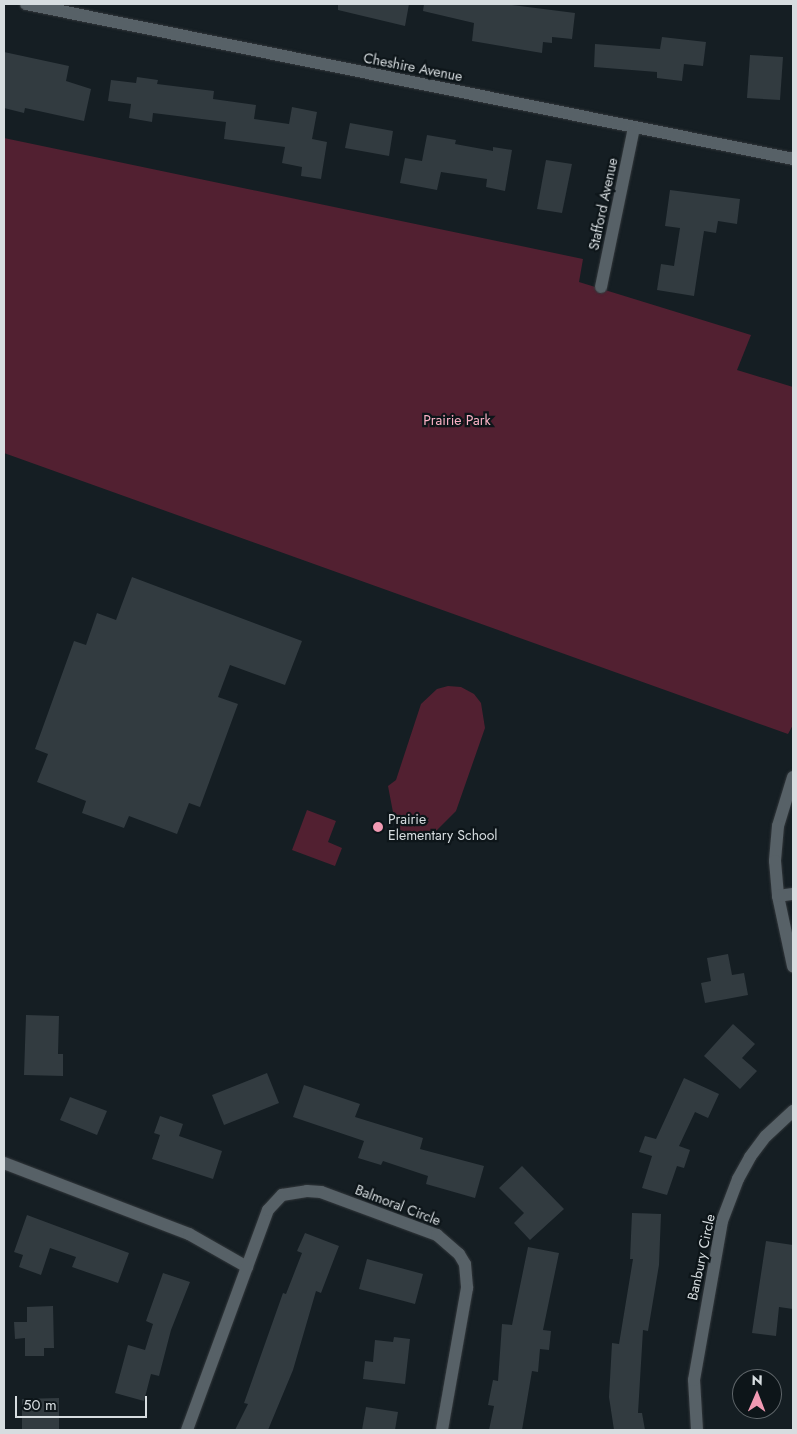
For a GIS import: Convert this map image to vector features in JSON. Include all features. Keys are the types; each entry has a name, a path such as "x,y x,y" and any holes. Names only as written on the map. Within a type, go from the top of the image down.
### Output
{"street":[{"name":"Cheshire Avenue","path":"26,4 793,159"},
{"name":"Stafford Avenue","path":"601,287 634,127"},
{"path":"793,777 778,826 775,861 778,896 793,966"},
{"path":"778,896 793,894"},
{"name":"Banbury Circle","path":"697,1430 694,1380 722,1221 738,1179 750,1157 766,1136 793,1111"},
{"path":"4,1163 189,1234 247,1267"},
{"name":"Balmoral Circle","path":"187,1430 268,1210 282,1195 294,1192 321,1192 446,1240 465,1264 467,1288 442,1430"}],"green space":[{"name":"Prairie Park","path":"4,138 583,259 579,282 751,335 737,370 793,387 793,725 788,734 4,453"},
{"path":"448,686 461,687 474,694 481,703 485,728 456,811 426,841 396,828 388,786 396,780 421,704 437,689"},
{"path":"307,810 336,821 328,842 342,848 335,866 292,850"}],"building":[{"path":"338,4 409,4 405,26 338,10"},
{"path":"424,4 504,4 575,13 572,39 552,37 552,43 543,42 542,53 472,41 474,23 423,11"},
{"path":"662,37 706,42 703,66 684,64 682,81 657,78 657,72 594,67 595,44 660,49"},
{"path":"4,52 69,66 66,81 91,89 84,121 25,108 24,113 4,108"},
{"path":"750,55 783,57 780,100 747,98"},
{"path":"137,77 158,80 157,84 214,91 213,99 256,105 254,119 289,124 292,107 317,112 312,139 327,142 321,179 301,176 302,167 282,163 285,147 224,139 226,122 153,113 152,122 129,118 131,104 108,101 111,80 136,83"},
{"path":"350,123 393,131 389,156 345,148"},
{"path":"427,135 456,140 455,144 493,151 493,147 512,150 505,191 486,187 487,179 441,172 437,190 400,183 405,158 422,161"},
{"path":"546,160 572,164 562,213 537,209"},
{"path":"670,190 740,199 737,224 718,221 716,233 704,231 694,296 657,290 661,264 674,266 680,228 665,226"},
{"path":"132,577 302,641 285,685 230,665 218,697 238,704 200,807 189,803 177,834 129,816 124,828 82,813 86,801 37,782 48,754 35,749 74,641 86,645 97,613 116,620"},
{"path":"728,954 732,975 744,973 748,995 705,1003 701,983 711,981 707,958"},
{"path":"26,1015 59,1016 58,1054 63,1054 63,1076 24,1075"},
{"path":"733,1024 755,1044 742,1058 757,1071 740,1089 704,1056"},
{"path":"267,1073 279,1103 224,1125 212,1095"},
{"path":"684,1078 719,1094 708,1118 695,1112 679,1146 690,1150 684,1168 677,1166 667,1195 642,1188 652,1156 639,1152 645,1136 656,1139"},
{"path":"304,1085 360,1104 355,1117 423,1138 420,1149 484,1166 475,1198 426,1184 428,1176 383,1161 381,1165 358,1158 364,1141 293,1117"},
{"path":"70,1097 107,1111 97,1135 60,1120"},
{"path":"160,1116 183,1124 179,1136 222,1151 213,1179 152,1159 160,1135 154,1133"},
{"path":"522,1166 564,1209 530,1240 514,1223 524,1213 499,1188"},
{"path":"632,1213 661,1214 659,1265 648,1331 643,1330 638,1413 642,1413 645,1430 614,1430 609,1397 612,1343 619,1344 633,1259 630,1259"},
{"path":"27,1215 129,1253 118,1283 72,1267 76,1257 50,1248 41,1275 19,1267 23,1255 14,1252"},
{"path":"305,1233 339,1246 321,1293 316,1291 293,1370 268,1430 235,1430 248,1404 244,1403 283,1293 286,1294 302,1253 297,1251"},
{"path":"766,1241 793,1245 793,1309 779,1307 776,1336 752,1333"},
{"path":"528,1247 559,1253 543,1330 551,1331 549,1350 540,1349 538,1372 532,1371 522,1430 489,1430 494,1406 488,1405 493,1380 498,1381 502,1324 512,1325"},
{"path":"367,1259 423,1274 415,1304 359,1289"},
{"path":"163,1273 190,1282 171,1330 159,1376 151,1374 144,1401 115,1393 128,1345 145,1350 153,1324 146,1321"},
{"path":"53,1306 54,1348 44,1348 44,1356 25,1356 25,1338 15,1339 14,1322 27,1322 27,1307"},
{"path":"394,1337 410,1339 405,1384 363,1379 365,1361 373,1362 375,1340 393,1342"},
{"path":"59,1398 59,1430 22,1430 22,1399"},
{"path":"366,1407 398,1412 395,1430 362,1430"}],"place":[{"name":"Prairie Elementary School","path":"378,827"}]}
